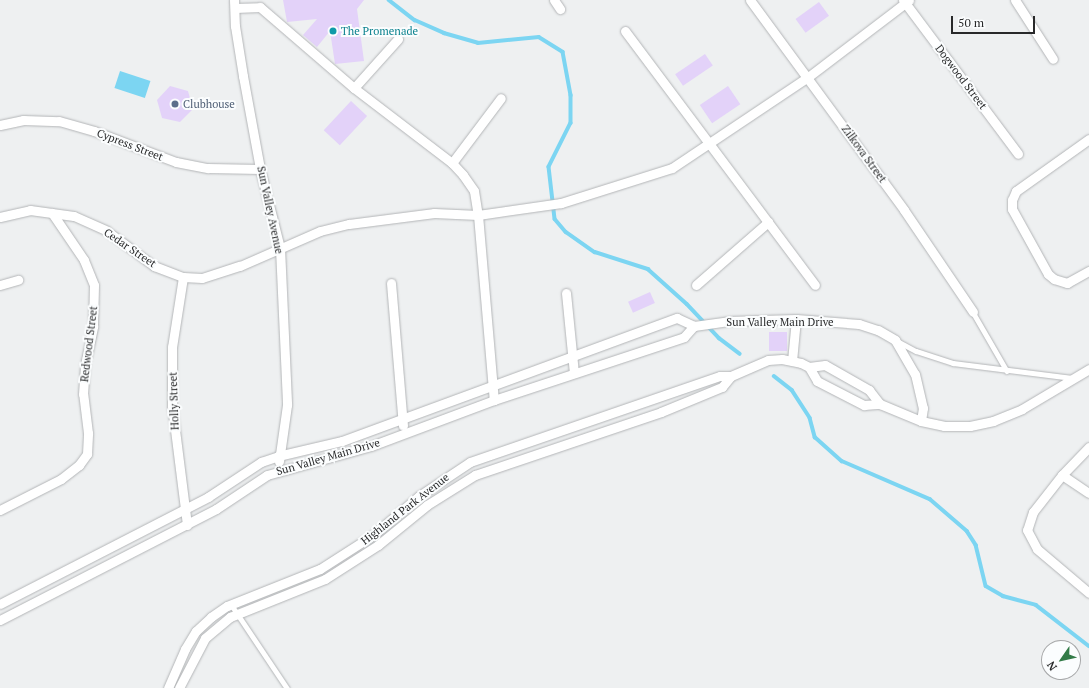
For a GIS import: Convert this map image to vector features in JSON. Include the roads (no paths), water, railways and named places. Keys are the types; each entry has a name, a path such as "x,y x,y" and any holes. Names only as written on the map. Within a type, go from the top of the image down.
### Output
{"street":[{"path":"554,0 560,9"},
{"name":"Zilkova Street","path":"750,0 808,77 904,210 973,312"},
{"path":"1015,0 1053,59"},
{"name":"Cedar Street","path":"0,216 30,210 74,216 107,231 154,266 183,277 202,278 220,273 320,231 349,224 434,213 478,215 561,203 672,168 708,146 808,77 906,1"},
{"name":"Dogwood Street","path":"906,1 1018,154"},
{"path":"234,4 260,7 354,88 452,163 474,191 478,215 494,400"},
{"name":"Sun Valley Avenue","path":"234,4 243,76 260,168 280,248 287,405 278,456 281,470"},
{"path":"625,31 708,146 815,285"},
{"path":"354,88 398,39"},
{"path":"452,163 501,98"},
{"name":"Cypress Street","path":"0,125 23,120 59,121 94,131 176,162 208,168 260,168"},
{"path":"1089,139 1016,192 1012,200 1012,209 1044,268 1054,279 1067,283 1089,271"},
{"name":"Redwood Street","path":"0,510 61,479 79,465 87,454 88,433 83,394 85,365 93,326 94,285 84,260 52,213"},
{"path":"696,285 768,222"},
{"name":"Holly Street","path":"183,277 172,347 172,406 187,525"},
{"path":"0,285 18,280"},
{"path":"391,282 402,420 405,433"},
{"path":"566,293 574,373"},
{"name":"Sun Valley Main Drive","path":"0,604 185,509 214,493 248,469 278,456 342,442 492,385 676,318 697,325 729,321 796,319 859,324 894,340"},
{"path":"792,361 796,319"},
{"name":"Sun Valley Main Drive","path":"0,620 187,525 216,509 267,475 371,446 494,400 684,337 697,325"},
{"path":"894,340 915,374 923,408 921,421 944,426 970,426 993,421 1022,409 1089,368"},
{"name":"Highland Park Avenue","path":"168,688 196,631 211,617 231,604 320,569 373,535 419,496 470,462 720,376 731,376 768,360 792,361 809,367 824,366 869,390 880,404"},
{"name":"Highland Park Avenue","path":"809,367 817,381 864,405 880,404 921,421"},
{"name":"Highland Park Avenue","path":"179,688 205,638 216,627 236,614 325,579 378,545 432,501 475,475 661,412 722,388 731,376"},
{"path":"845,395 852,380"},
{"path":"1089,447 1062,475 1033,512 1027,530 1036,549 1089,593"},
{"path":"1062,475 1089,493"}],"lane":[{"path":"973,312 1007,371"},
{"path":"894,340 932,358 1007,371 1074,378"},
{"path":"231,604 236,614 287,688"}],"water":[{"path":"120,71 150,81 145,98 114,88"}],"waterway":[{"path":"389,0 415,20 444,33 478,43 539,37 563,52 571,95 571,123 549,167 555,219 566,232 595,252 648,269 687,304 719,338 740,354"},
{"path":"774,376 792,390 810,418 815,437 842,461 930,499 967,531 976,545 986,586 1003,596 1036,605 1089,646"}],"place":[{"name":"The Promenade","path":"333,31"},
{"name":"Clubhouse","path":"175,104"}]}
